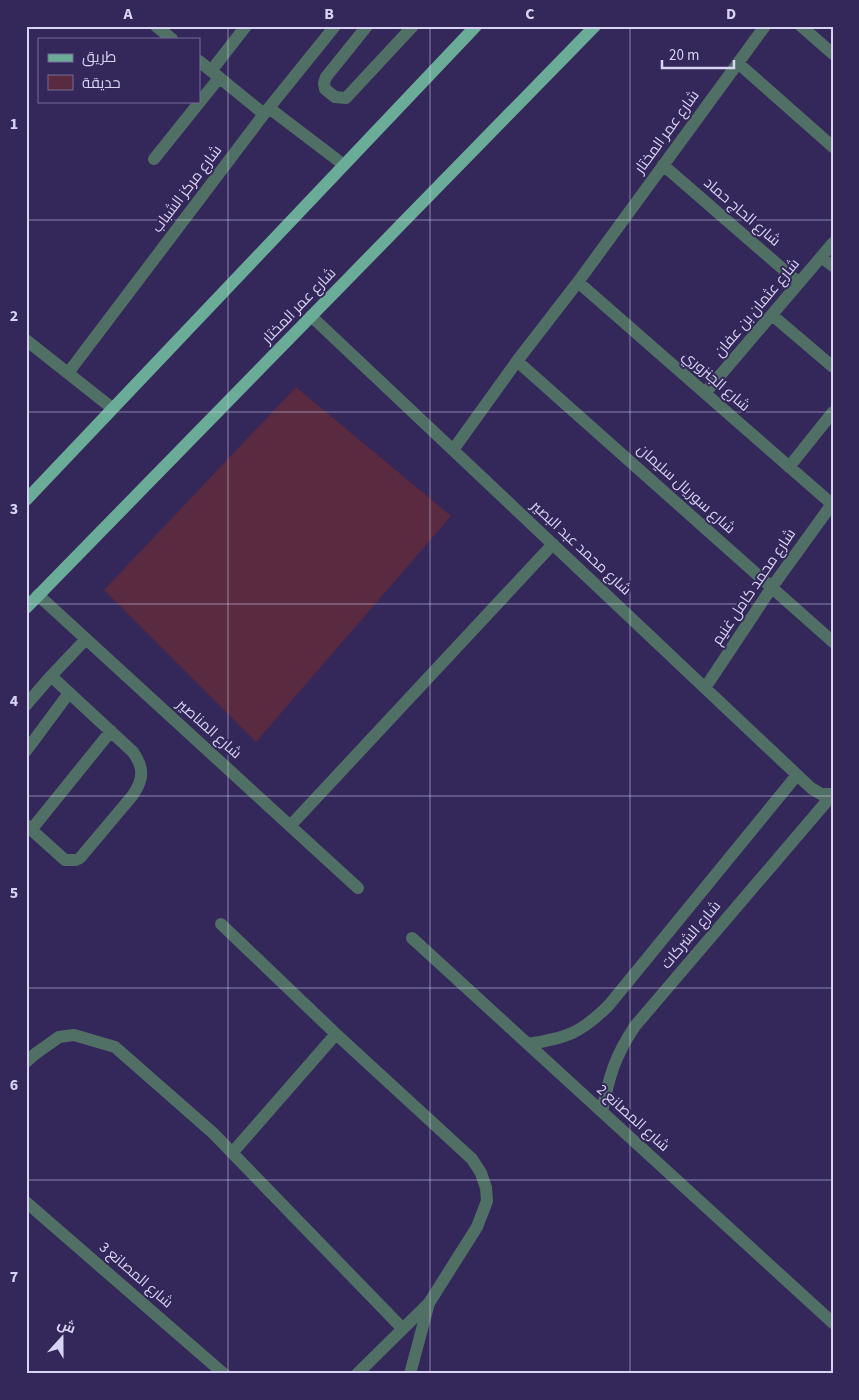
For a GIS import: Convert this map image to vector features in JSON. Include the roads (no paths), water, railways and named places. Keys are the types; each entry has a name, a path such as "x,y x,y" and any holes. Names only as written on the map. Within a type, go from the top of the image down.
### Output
{"main road":[{"path":"26,500 476,26"},
{"name":"شارع عمر المختار","path":"26,608 595,26"}],"street":[{"path":"156,26 171,38"},
{"path":"200,95 246,26"},
{"name":"شارع مركز الشباب","path":"68,373 266,111 335,26"},
{"path":"367,26 326,77 324,89 334,97 346,98 413,26"},
{"name":"شارع عمر المختار","path":"453,450 517,360 578,282 765,26"},
{"path":"801,26 833,54"},
{"path":"200,62 266,111 344,165"},
{"path":"738,63 833,147"},
{"path":"154,159 195,102"},
{"name":"شارع الحاج حماد","path":"663,165 799,283"},
{"name":"شارع عثمان بن عفان","path":"706,393 833,243"},
{"path":"822,257 833,266"},
{"name":"شارع الجنزوري","path":"578,282 832,505"},
{"path":"772,315 833,367"},
{"name":"شارع محمد عبد البصير","path":"311,316 811,788 821,794 833,794"},
{"path":"26,340 112,408"},
{"name":"شارع سوريال سليمان","path":"517,360 833,642"},
{"path":"789,467 833,412"},
{"name":"شارع محمد كامل غنيم","path":"705,688 772,587 832,505"},
{"path":"290,826 553,544"},
{"name":"شارع المناصير","path":"38,595 358,888"},
{"path":"26,705 86,639"},
{"path":"51,676 111,731 133,752 140,762 142,773 139,785 133,795 80,858 65,860 29,828 111,731"},
{"path":"26,751 69,693"},
{"name":"شارع الشركات","path":"528,1044 552,1040 574,1033 592,1021 609,1005 797,775"},
{"name":"شارع الشركات","path":"602,1112 613,1066 622,1045 635,1026 833,794"},
{"path":"221,924 336,1034 472,1159 481,1173 486,1188 487,1201 477,1226 429,1302 357,1374"},
{"name":"شارع المصانع 2","path":"412,938 833,1322"},
{"path":"232,1153 336,1034"},
{"path":"26,1062 59,1037 74,1035 115,1047 213,1133 402,1328"},
{"name":"شارع المصانع 3","path":"26,1202 224,1374"},
{"path":"410,1374 429,1302"}]}
